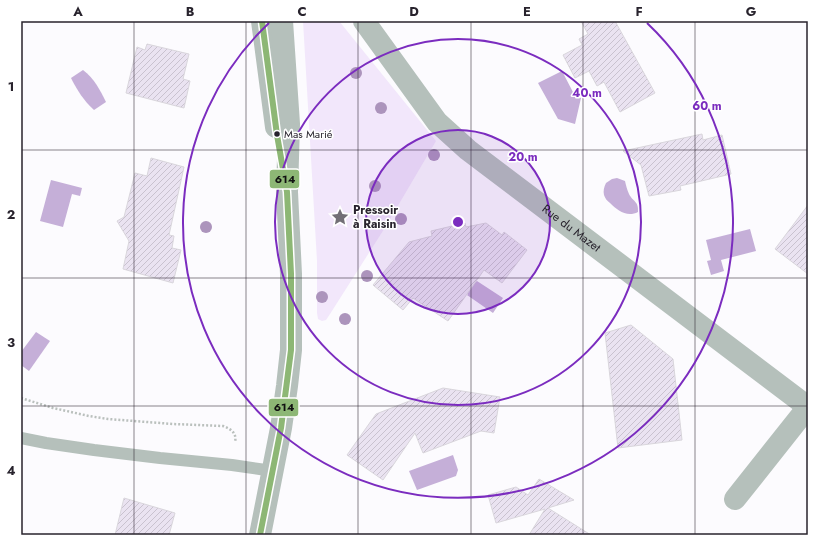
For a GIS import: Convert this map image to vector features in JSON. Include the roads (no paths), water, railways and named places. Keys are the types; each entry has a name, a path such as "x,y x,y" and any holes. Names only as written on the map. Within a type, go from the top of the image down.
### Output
{"street":[{"path":"262,21 277,135 287,192"},
{"path":"260,535 273,471 286,393 291,350 291,274 287,192 289,124 282,21"},
{"name":"Rue du Mazet","path":"364,21 437,122 468,150 808,407 735,499"}],"lane":[{"path":"21,438 46,443 160,458 232,465 273,471"}],"place":[{"name":"Mas Marié","path":"277,134"},
{"name":"Pressoir à Raisin","path":"340,217"}]}
